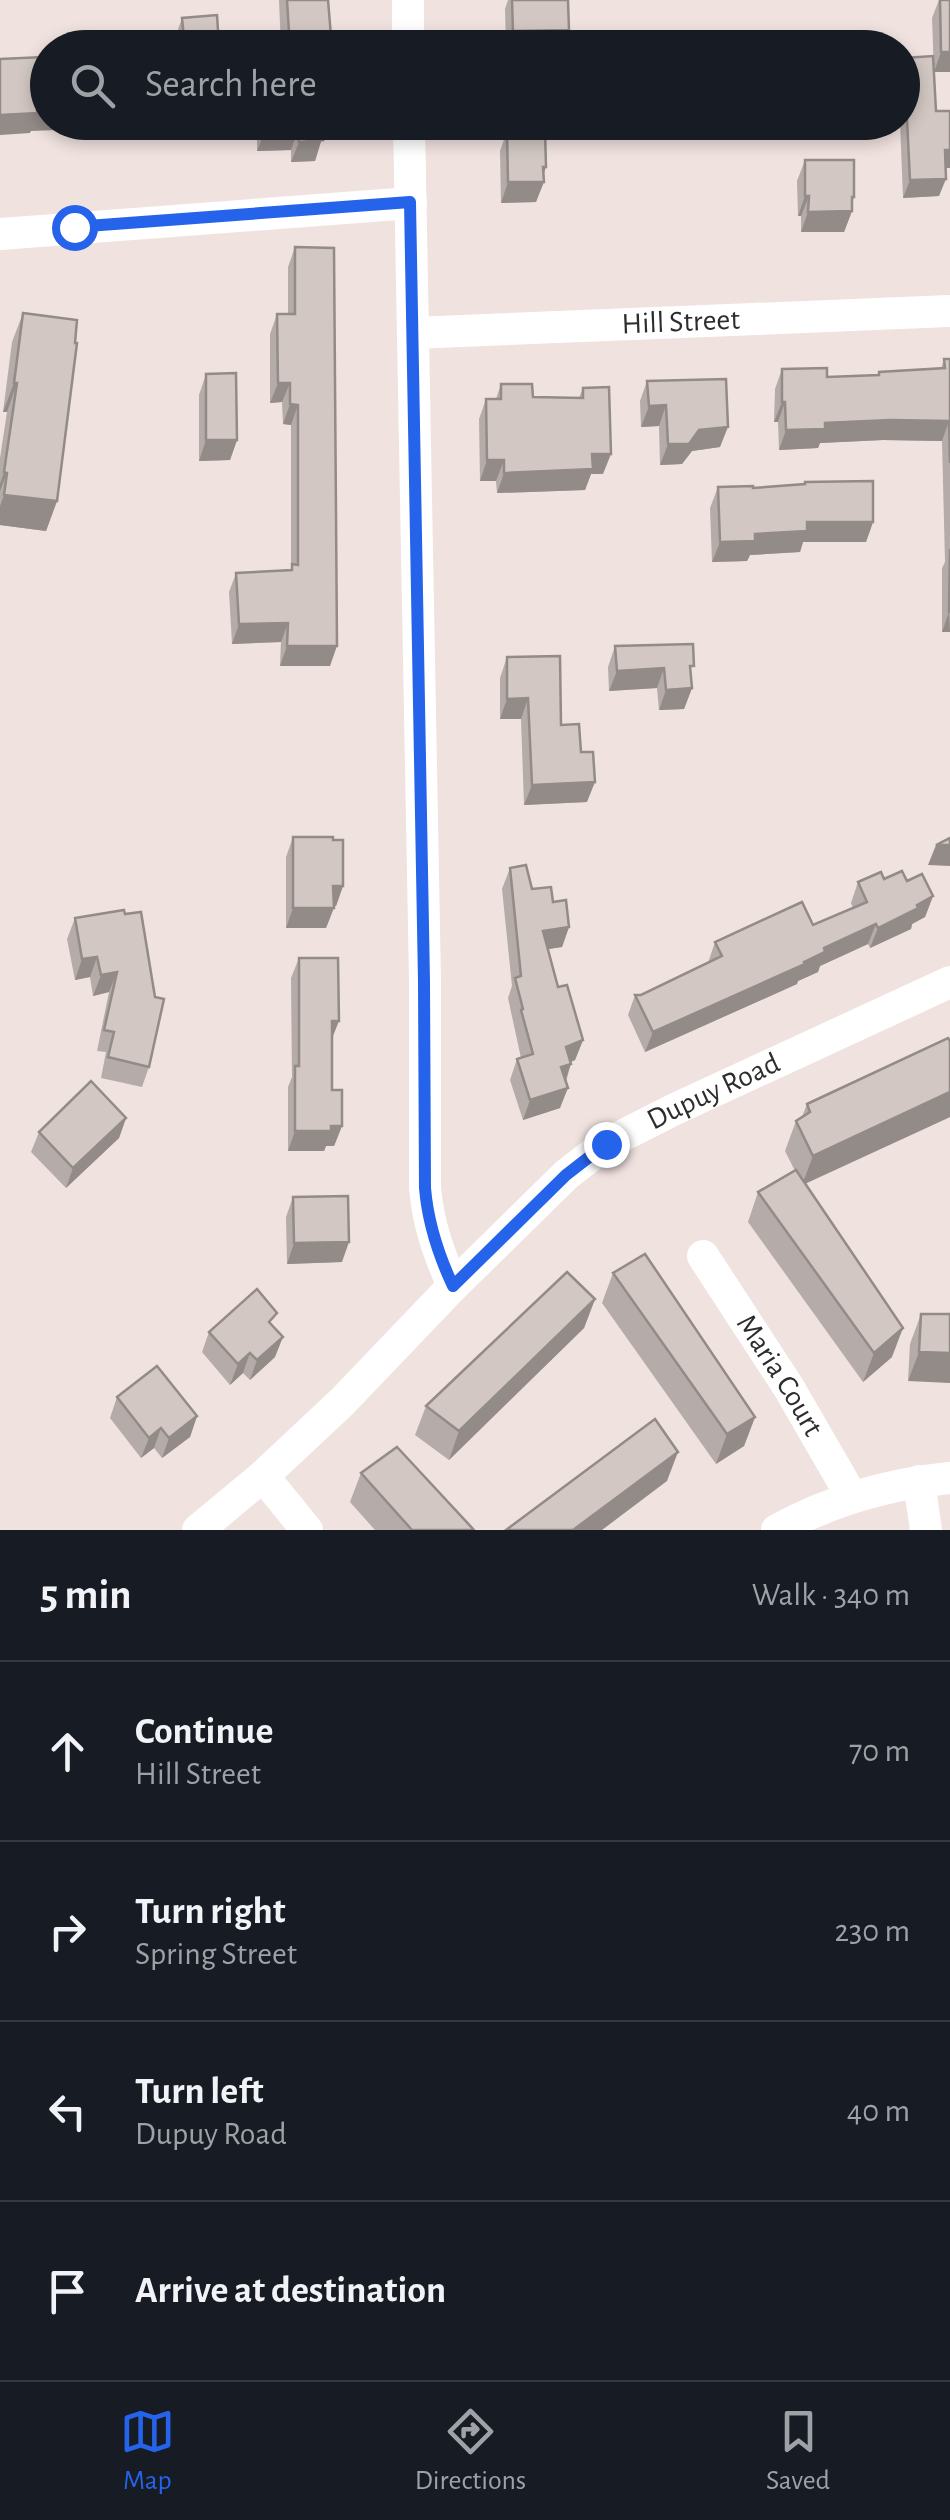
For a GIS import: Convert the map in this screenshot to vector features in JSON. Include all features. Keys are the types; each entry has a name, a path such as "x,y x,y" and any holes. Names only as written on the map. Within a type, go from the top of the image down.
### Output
{"street":[{"path":"408,0 408,30"},
{"path":"409,140 425,1188 437,1250 453,1286"},
{"path":"0,234 410,202"},
{"name":"Hill Street","path":"412,333 950,311"},
{"name":"Dupuy Road","path":"198,1530 342,1402 566,1175 606,1144 674,1108 950,982"},
{"name":"Maria Court","path":"703,1256 789,1388 852,1497"},
{"path":"262,1476 306,1530"},
{"path":"777,1530 801,1517 886,1486 935,1479 926,1530"}],"building":[{"path":"287,0 328,0 330,30 289,30"},
{"path":"512,0 568,0 569,30 513,30"},
{"path":"940,0 950,0 950,52 941,52"},
{"path":"217,15 218,30 183,30 182,18"},
{"path":"933,56 936,111 950,111 946,179 910,180 908,140 920,140 920,57"},
{"path":"30,58 30,113 0,115 0,59"},
{"path":"507,140 545,140 544,182 508,182"},
{"path":"805,160 854,160 852,211 808,212"},
{"path":"295,247 334,248 337,646 287,646 288,623 239,624 236,573 292,570 292,564 298,565 298,405 290,404 290,383 278,383 277,314 295,314"},
{"path":"23,313 77,320 57,501 4,495"},
{"path":"944,359 950,359 950,463 949,421 825,423 825,429 786,430 782,369 827,368 827,377 879,375 945,368"},
{"path":"236,373 237,440 206,440 206,374"},
{"path":"726,379 728,427 699,430 689,444 668,444 666,405 649,406 647,381"},
{"path":"501,384 532,384 533,397 583,398 583,388 609,387 611,454 592,454 593,469 504,473 504,460 487,460 486,399 501,399"},
{"path":"873,481 873,522 807,522 807,531 755,534 755,541 720,542 718,487"},
{"path":"693,644 692,688 666,690 664,668 617,671 615,646"},
{"path":"560,656 561,725 579,724 581,752 593,752 595,782 532,785 528,698 507,699 507,657"},
{"path":"293,837 343,840 343,886 333,886 334,908 293,908"},
{"path":"526,865 532,889 551,887 553,902 566,900 569,927 543,931 558,987 567,985 583,1040 566,1047 571,1064 561,1067 568,1088 530,1100 517,1059 533,1054 515,978 521,976 510,868"},
{"path":"902,871 907,881 922,874 933,896 878,928 876,924 824,948 825,952 805,964 653,1032 635,995 722,956 715,942 802,902 813,925 867,902 858,882 881,872 884,879"},
{"path":"124,910 125,914 141,912 155,997 164,999 149,1067 108,1057 114,1032 104,1030 117,972 101,975 97,957 82,959 75,918"},
{"path":"299,958 338,958 339,1021 332,1021 332,1090 342,1090 342,1126 331,1126 331,1131 295,1131"},
{"path":"948,1038 950,1092 813,1156 796,1121 810,1112 807,1104"},
{"path":"91,1081 126,1118 73,1168 39,1132"},
{"path":"796,1170 903,1328 874,1353 758,1192"},
{"path":"348,1196 349,1242 294,1243 293,1197"},
{"path":"645,1254 755,1417 727,1434 613,1273"},
{"path":"567,1272 595,1299 459,1431 426,1406"},
{"path":"257,1289 277,1313 269,1322 283,1337 257,1360 250,1353 238,1364 209,1332"},
{"path":"921,1314 950,1314 950,1353 919,1352"},
{"path":"157,1366 197,1416 169,1438 161,1428 149,1438 117,1397"},
{"path":"655,1419 678,1452 573,1530 506,1530"},
{"path":"397,1447 474,1530 412,1530 361,1473"}],"route":[{"path":"74,227 410,202 425,1188 437,1250 453,1286 566,1175 606,1144"}]}
